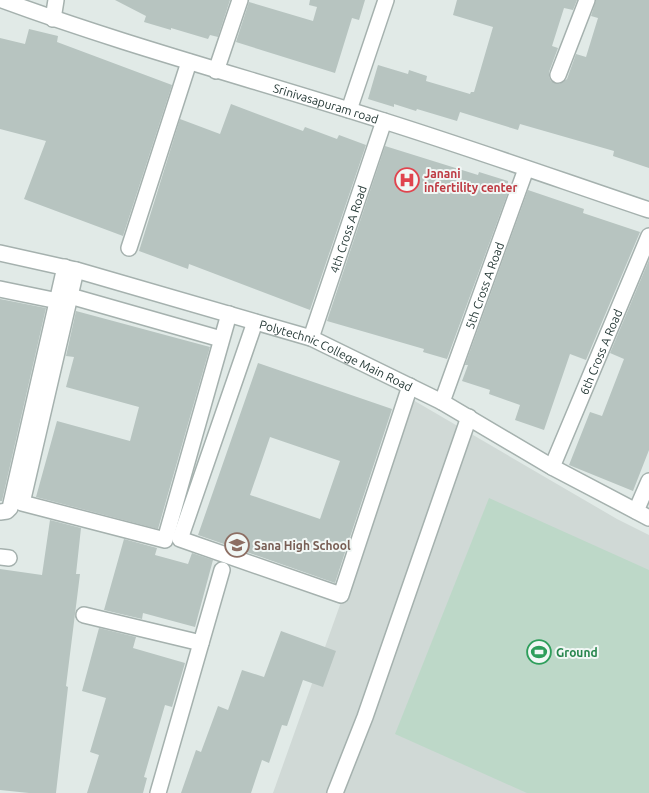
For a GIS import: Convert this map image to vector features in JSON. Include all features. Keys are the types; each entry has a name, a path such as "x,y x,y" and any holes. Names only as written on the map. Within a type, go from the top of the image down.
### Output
{"street":[{"name":"Srinivasapuram road","path":"2,0 53,19 189,62 384,120 649,210"},
{"path":"53,19 56,0"},
{"path":"216,70 240,0"},
{"path":"349,110 386,0"},
{"path":"558,75 588,0"},
{"path":"129,248 189,62"},
{"name":"4th Cross A Road","path":"311,338 384,120"},
{"name":"5th Cross A Road","path":"442,402 526,169"},
{"name":"6th Cross A Road","path":"552,467 649,236"},
{"name":"Polytechnic College Main Road","path":"0,254 71,269 311,338 442,402 552,467 642,515"},
{"path":"0,512 7,511 10,508 71,269"},
{"path":"0,289 64,298 221,339"},
{"path":"64,298 22,502 165,540 229,314"},
{"path":"255,322 180,539 341,595 410,386"},
{"path":"335,793 365,717 469,417"},
{"path":"642,515 649,481"},
{"path":"158,793 222,570"},
{"path":"84,615 201,644"}],"shaded area":[{"path":"413,400 617,519 649,535 649,793 273,793"}],"green space":[{"name":"Ground","path":"489,498 649,570 649,793 527,793 395,734"}],"building":[{"path":"115,0 230,0 218,37 210,35 208,39 144,22 146,16"},
{"path":"310,0 365,0 359,20 352,18 335,73 236,42 249,2 313,21 317,7 309,5"},
{"path":"457,0 577,0 573,10 564,8 552,46 558,48 549,77 551,81 559,84 567,79 576,54 586,57 598,18 591,16 596,0 649,0 649,168 613,156 614,151 520,124 518,130 460,112 457,121 417,109 416,111 394,104 394,107 368,99 378,65 408,74 409,70 427,76 426,81 470,94 474,92 493,27 453,15"},
{"path":"29,29 58,36 57,42 172,85 123,236 24,199 46,141 0,129 0,38 25,44"},
{"path":"231,104 303,131 305,127 337,139 339,135 366,145 310,310 189,264 188,269 139,251 180,119 220,134"},
{"path":"385,146 478,175 479,172 508,181 511,184 447,359 423,352 424,349 327,321"},
{"path":"528,190 584,209 583,213 640,232 586,360 570,354 544,430 515,420 520,405 489,394 490,390 462,381 468,365 465,365"},
{"path":"649,260 649,450 633,491 569,465 590,412 602,416 624,359 610,353"},
{"path":"0,299 46,308 2,501 0,501"},
{"path":"76,311 210,347 158,529 36,497 57,421 130,441 139,407 66,387 74,357 66,356"},
{"path":"258,363 392,409 335,583 198,535","holes":["270,437 340,461 320,519 250,495"]},
{"path":"50,520 81,528 76,574 80,574 66,686 68,687 56,793 0,790 0,569 42,575"},
{"path":"124,539 157,548 155,555 188,564 192,553 213,560 195,627 143,613 142,619 104,610"},
{"path":"99,628 136,637 133,648 185,663 172,707 165,705 144,777 147,778 143,793 87,793 99,755 90,752 106,698 82,691"},
{"path":"281,631 336,651 323,687 303,680 287,726 282,725 269,763 262,760 251,793 181,793 196,750 201,752 218,706 228,710 242,670 264,677"}],"place":[{"name":"Janani infertility center","path":"407,180"},
{"name":"Sana High School","path":"237,545"},
{"name":"Ground","path":"539,652"}]}
